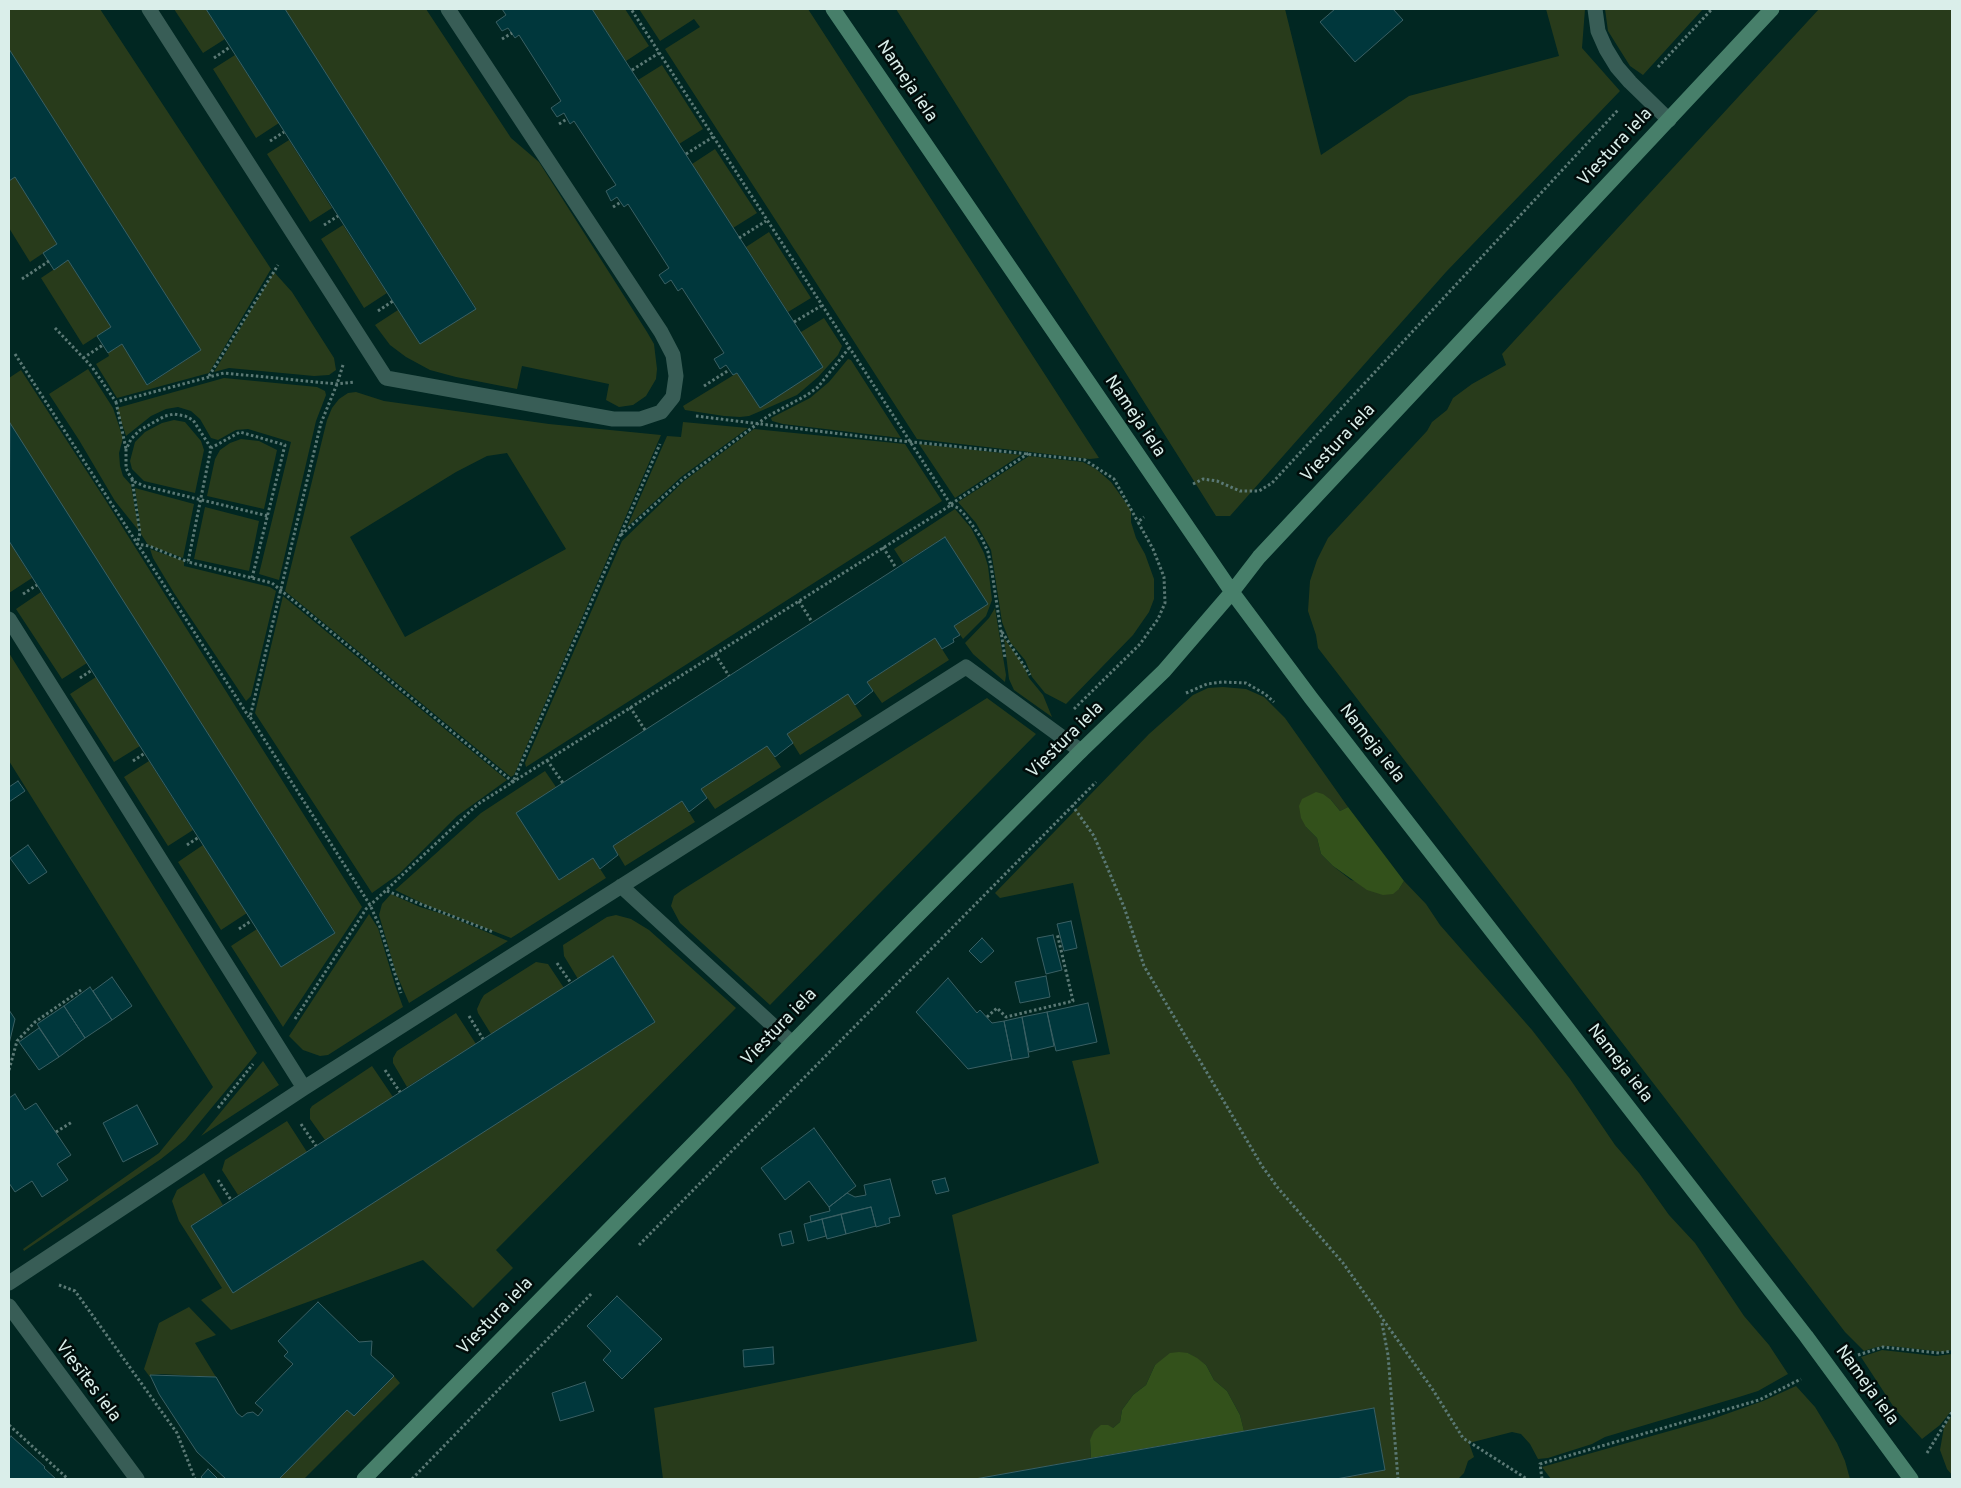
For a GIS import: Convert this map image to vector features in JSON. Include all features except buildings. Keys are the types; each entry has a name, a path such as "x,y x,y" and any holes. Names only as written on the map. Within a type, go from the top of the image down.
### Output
{"street":[{"path":"149,9 386,378 613,419 640,419 661,412 673,397 676,376 673,355 661,332 448,9"},
{"name":"Nameja iela","path":"833,9 1232,592 1311,698 1828,1365 1911,1479"},
{"path":"1595,9 1598,31 1617,67 1669,120"},
{"name":"Viestura iela","path":"364,1479 1053,779 1164,671 1232,592 1259,557 1772,9"},
{"path":"9,619 304,1088"},
{"path":"9,1283 304,1088 966,667 1081,751"},
{"path":"621,886 792,1043"},
{"name":"Viesītes iela","path":"9,1306 15,1329 137,1479"}],"path":[{"path":"631,9 909,441 951,504 966,515 982,539 988,552 991,566 1006,666 1015,703"},
{"path":"1138,522 1203,479 1217,481 1240,491 1259,491 1272,483 1712,9"},
{"path":"632,70 659,53"},
{"path":"686,154 713,137"},
{"path":"739,238 766,221"},
{"path":"208,377 273,270 298,242"},
{"path":"22,279 49,261"},
{"path":"794,322 821,306"},
{"path":"55,328 92,367 116,402 126,450 126,468 132,479 140,533 137,544"},
{"path":"250,717 321,422 337,384 353,328"},
{"path":"83,358 102,345"},
{"path":"620,536 683,479 768,416 818,387 849,348"},
{"path":"15,354 370,905 380,927 412,1019"},
{"path":"116,402 224,373 337,384 386,378"},
{"path":"513,782 664,435 661,412 1086,460 1114,480 1153,549 1164,577 1165,603 1158,619 1140,644 1053,731"},
{"path":"126,450 131,439 140,430 165,416 174,414 185,416 192,420 211,448 188,562"},
{"path":"211,448 240,432 285,444 252,578"},
{"path":"212,1115 260,1056 288,1030 370,905 478,804 1029,453"},
{"path":"132,479 144,486 268,516"},
{"path":"137,544 149,546 188,562 272,582 513,782"},
{"path":"883,547 896,568"},
{"path":"799,601 812,622"},
{"path":"1001,629 1031,677"},
{"path":"715,654 729,676"},
{"path":"1180,699 1207,684 1222,682 1246,683 1265,694 1289,715 1311,698"},
{"path":"630,707 645,730"},
{"path":"548,760 563,783"},
{"path":"633,1251 1100,777"},
{"path":"1053,779 1094,836 1124,907 1144,966 1262,1166 1278,1188 1343,1264 1381,1320 1433,1390 1463,1438 1526,1479"},
{"path":"387,890 527,946"},
{"path":"986,1017 997,1008 1006,1017 1073,1001 1057,933"},
{"path":"9,1070 17,1041 35,1022 81,990"},
{"path":"56,1132 72,1122"},
{"path":"25,1272 75,1291 177,1433 195,1479"},
{"path":"412,1479 593,1292"},
{"path":"1381,1320 1388,1354 1398,1479"},
{"path":"1542,1479 1540,1464 1759,1400 1828,1365 1883,1346 1939,1353 1952,1351"},
{"path":"1926,1456 1952,1412"},
{"path":"9,1425 68,1479"}],"green space":[{"path":"9,9 100,9 271,269 209,373 117,398 96,364 109,356 108,353 122,344 148,385 201,350 9,49"},
{"path":"174,9 206,9 225,39 203,53"},
{"path":"285,9 426,9 511,138 539,162 654,344 657,369 656,379 646,396 633,405 619,407 606,400 609,384 522,366 517,389 456,377 430,370 406,357 390,345 375,325 398,310 420,344 476,308"},
{"path":"592,9 625,9 649,46 626,61"},
{"path":"639,9 808,9 1099,458 1090,459 917,439 665,49 700,27 694,19 660,41"},
{"path":"896,9 1285,9 1321,155 1409,96 1559,56 1546,9 1585,9 1582,48 1620,91 1446,272 1230,516 1216,516"},
{"path":"1605,9 1703,9 1643,75 1630,66 1608,31"},
{"path":"1819,9 1952,9 1952,1350 1943,1352 1890,1346 1864,1351 1845,1332 1318,648 1308,611 1310,581 1317,560 1328,538 1427,431 1432,422 1447,410 1453,398 1472,384 1506,365 1502,354"},
{"path":"235,55 279,123 256,138 213,69"},
{"path":"662,65 703,129 679,144 638,80"},
{"path":"289,140 332,208 310,222 267,154"},
{"path":"715,149 757,213 733,228 692,164"},
{"path":"15,177 57,244 30,262 9,228 9,181"},
{"path":"343,225 387,293 364,308 321,239"},
{"path":"769,232 811,298 788,312 746,247"},
{"path":"68,260 111,327 83,345 41,278"},
{"path":"274,272 292,292 334,358 336,370 329,375 314,376 229,368 214,372"},
{"path":"824,318 842,346 838,355 818,377 797,395 749,416 724,416 685,410 683,406 737,373 760,408 801,332"},
{"path":"848,359 851,360 901,438 783,424 772,421 771,418 810,398 829,382"},
{"path":"88,369 113,408 123,438 119,453 120,466 123,476 131,485 139,531 115,501 49,394"},
{"path":"21,370 106,501 362,907 283,1027 231,946 257,929 281,967 335,932 9,423 9,378"},
{"path":"224,378 317,387 325,391 326,395 316,421 279,580 259,574 291,442 248,429 236,430 218,440 211,438 200,419 191,411 178,407 166,409 151,416 126,436 117,408"},
{"path":"356,392 384,401 549,424 661,435 514,775 511,777 285,591 327,420 332,408 339,399 348,393","holes":["507,453 566,549 405,637 350,537 456,472 487,456"]},
{"path":"174,420 185,422 201,441 204,450 195,493 144,481 132,469 130,461 135,442 145,432 162,423"},
{"path":"683,422 748,428 681,477 627,527 667,436 681,437"},
{"path":"754,429 905,444 942,501 526,767 525,763 622,541 684,481"},
{"path":"241,439 259,441 277,450 264,509 207,496 215,459 220,450 230,443"},
{"path":"919,444 1021,455 955,498"},
{"path":"1029,456 1083,462 1096,469 1111,482 1131,510 1131,522 1136,538 1145,554 1154,579 1154,599 1149,612 1133,635 1066,704 1045,693 1032,677 1025,660 1010,642 1002,622 991,550 976,523 958,502"},
{"path":"135,488 194,504 183,558 148,545 141,534"},
{"path":"205,507 259,521 249,571 194,559"},
{"path":"955,509 971,528 984,553 988,566 992,600 986,616 963,639 954,626 987,604 945,537 903,563 894,549"},
{"path":"9,541 32,578 9,593"},
{"path":"150,549 184,561 184,566 270,587 276,591 251,696 246,701 174,593 153,558"},
{"path":"41,592 87,663 62,679 16,609"},
{"path":"283,596 507,780 457,816 400,873 372,893 255,713"},
{"path":"995,608 1006,675 1005,682 973,654 965,643 989,618"},
{"path":"935,638 949,660 882,703 867,682"},
{"path":"1004,638 1024,666 1029,678 1043,695 1052,717 1014,690 1009,679"},
{"path":"9,653 257,1053 185,1140 161,1159 24,1251 23,1249 159,1153 213,1087 9,761"},
{"path":"96,677 140,746 114,762 70,694"},
{"path":"1208,688 1246,689 1264,697 1285,718 1348,807 1340,811 1331,800 1306,827 1317,838 1321,854 1351,880 1399,889 1404,881 1426,904 1440,925 1532,1030 1570,1079 1615,1145 1639,1173 1669,1215 1695,1243 1744,1316 1769,1345 1788,1374 1758,1391 1605,1437 1592,1444 1548,1458 1538,1459 1530,1444 1521,1434 1512,1432 1469,1443 1474,1457 1468,1461 1464,1473 1458,1479 1345,1479 1385,1470 1374,1408 1244,1431 1240,1415 1227,1391 1214,1380 1206,1365 1188,1353 1155,1365 1146,1385 1133,1395 1122,1410 1120,1422 1113,1428 1090,1440 1091,1458 975,1479 663,1479 654,1408 977,1341 952,1215 1099,1163 1072,1061 1110,1054 1073,883 1000,898 995,893 1149,734 1193,695"},
{"path":"848,694 862,716 800,755 787,734"},
{"path":"987,698 1036,734 770,1005 680,923 671,906 674,896 682,890"},
{"path":"767,746 781,767 715,809 701,789"},
{"path":"149,761 193,830 168,846 124,777"},
{"path":"545,771 556,787 517,813 559,880 593,858 606,878 511,938 426,905 395,890 481,813"},
{"path":"1316,792 1323,794 1331,800 1340,811 1348,807 1404,881 1393,894 1383,895 1367,890 1333,866 1321,854 1317,838 1306,827 1301,818 1299,806 1302,799"},
{"path":"682,801 695,822 625,866 613,846"},
{"path":"203,845 247,913 221,930 178,862"},
{"path":"391,894 508,941 409,1003 396,973 379,915 382,904"},
{"path":"369,914 378,928 403,1007 328,1055 320,1056 303,1050 289,1036"},
{"path":"616,915 631,919 649,930 736,1008 496,1250 513,1268 473,1308 423,1260 231,1330 201,1300 222,1288 179,1221 172,1201 177,1190 204,1173 223,1205 191,1226 233,1292 655,1022 613,956 578,979 564,956 563,945 607,917"},
{"path":"536,962 548,964 564,988 491,1034 477,1009 484,995"},
{"path":"456,1013 476,1044 407,1087 393,1063 393,1058 397,1051"},
{"path":"263,1061 279,1085 201,1136"},
{"path":"372,1066 393,1097 325,1140 310,1119 310,1109"},
{"path":"287,1121 307,1152 238,1195 222,1170 225,1160"},
{"path":"189,1307 216,1335 195,1343 216,1377 161,1374 150,1375 150,1377 144,1369 159,1323"},
{"path":"1882,1350 1936,1356 1952,1354 1952,1410 1940,1425 1922,1439 1895,1409 1861,1357"},
{"path":"1170,1353 1188,1353 1206,1365 1214,1380 1227,1391 1240,1415 1244,1431 1091,1458 1090,1440 1094,1431 1101,1425 1108,1425 1113,1428 1120,1422 1122,1410 1133,1395 1146,1385 1155,1365"},
{"path":"394,1376 400,1383 304,1479 279,1479 347,1410 354,1416"},
{"path":"1796,1386 1815,1407 1837,1443 1850,1479 1551,1479 1542,1467 1712,1419 1763,1401"},
{"path":"1952,1415 1952,1475 1947,1469 1940,1450 1944,1427"}]}
